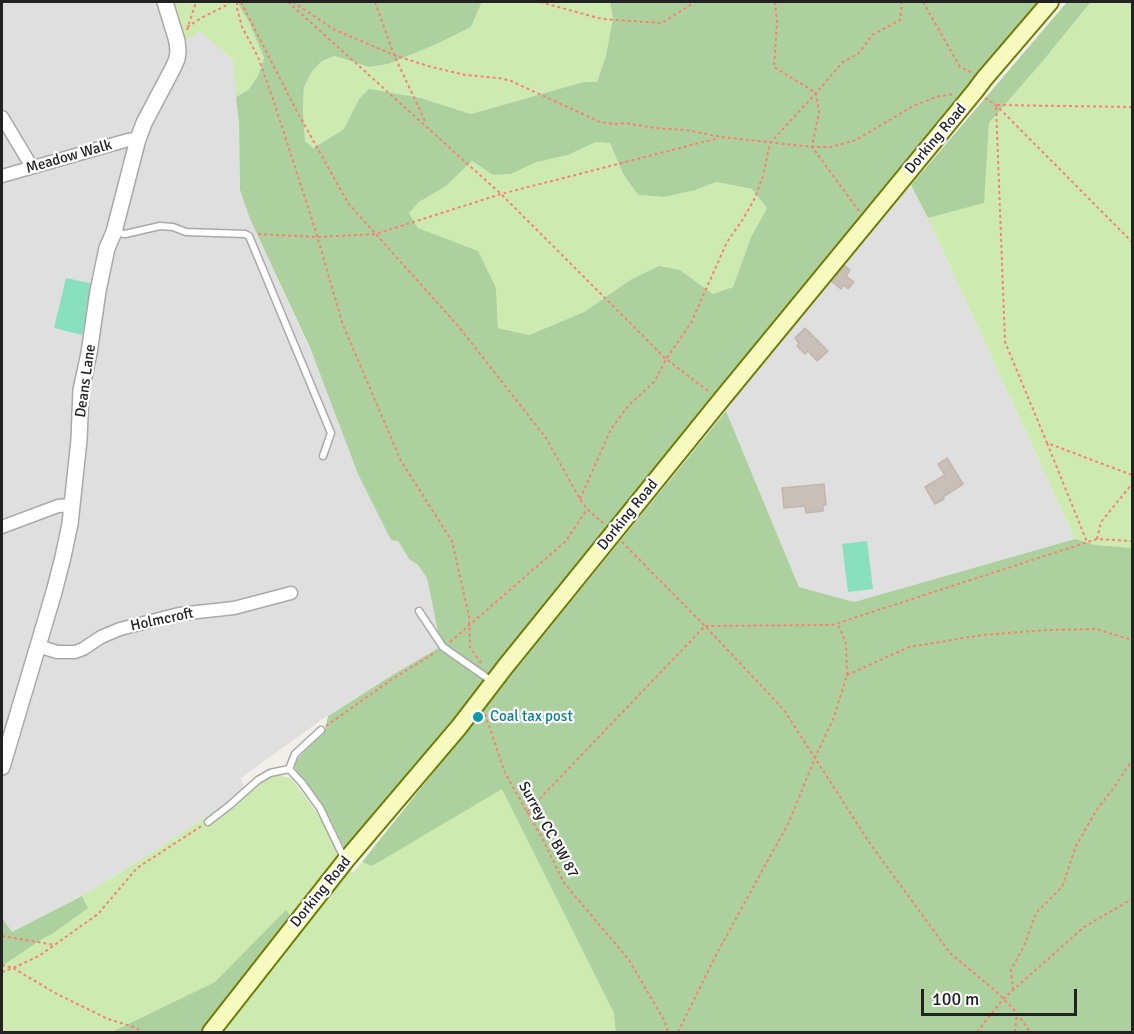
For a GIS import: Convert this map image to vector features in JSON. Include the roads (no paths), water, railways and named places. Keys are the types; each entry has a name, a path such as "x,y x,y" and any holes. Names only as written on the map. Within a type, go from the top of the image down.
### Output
{"main road":[{"name":"Dorking Road","path":"211,1032 346,860 459,727 721,400 979,85 1050,2"}],"street":[{"name":"Deans Lane","path":"2,767 4,752 38,646 63,557 70,524 79,440 81,390 107,248 114,232 138,139 173,68 178,51 165,2"},
{"path":"2,117 32,167"},
{"name":"Meadow Walk","path":"2,176 138,139"},
{"path":"2,527 58,506 73,505"},
{"name":"Holmcroft","path":"38,646 57,652 75,652 120,629 179,614 234,608 291,593"}],"lane":[{"path":"114,232 125,234 160,226 173,227 186,232 247,234 251,238 331,433 323,456"},
{"path":"419,611 443,647 494,682"},
{"path":"289,769 295,754 321,730"},
{"path":"289,769 320,808 346,860"},
{"path":"208,822 258,780 270,773 289,769"}],"place":[{"name":"Coal tax post","path":"478,717"}]}
